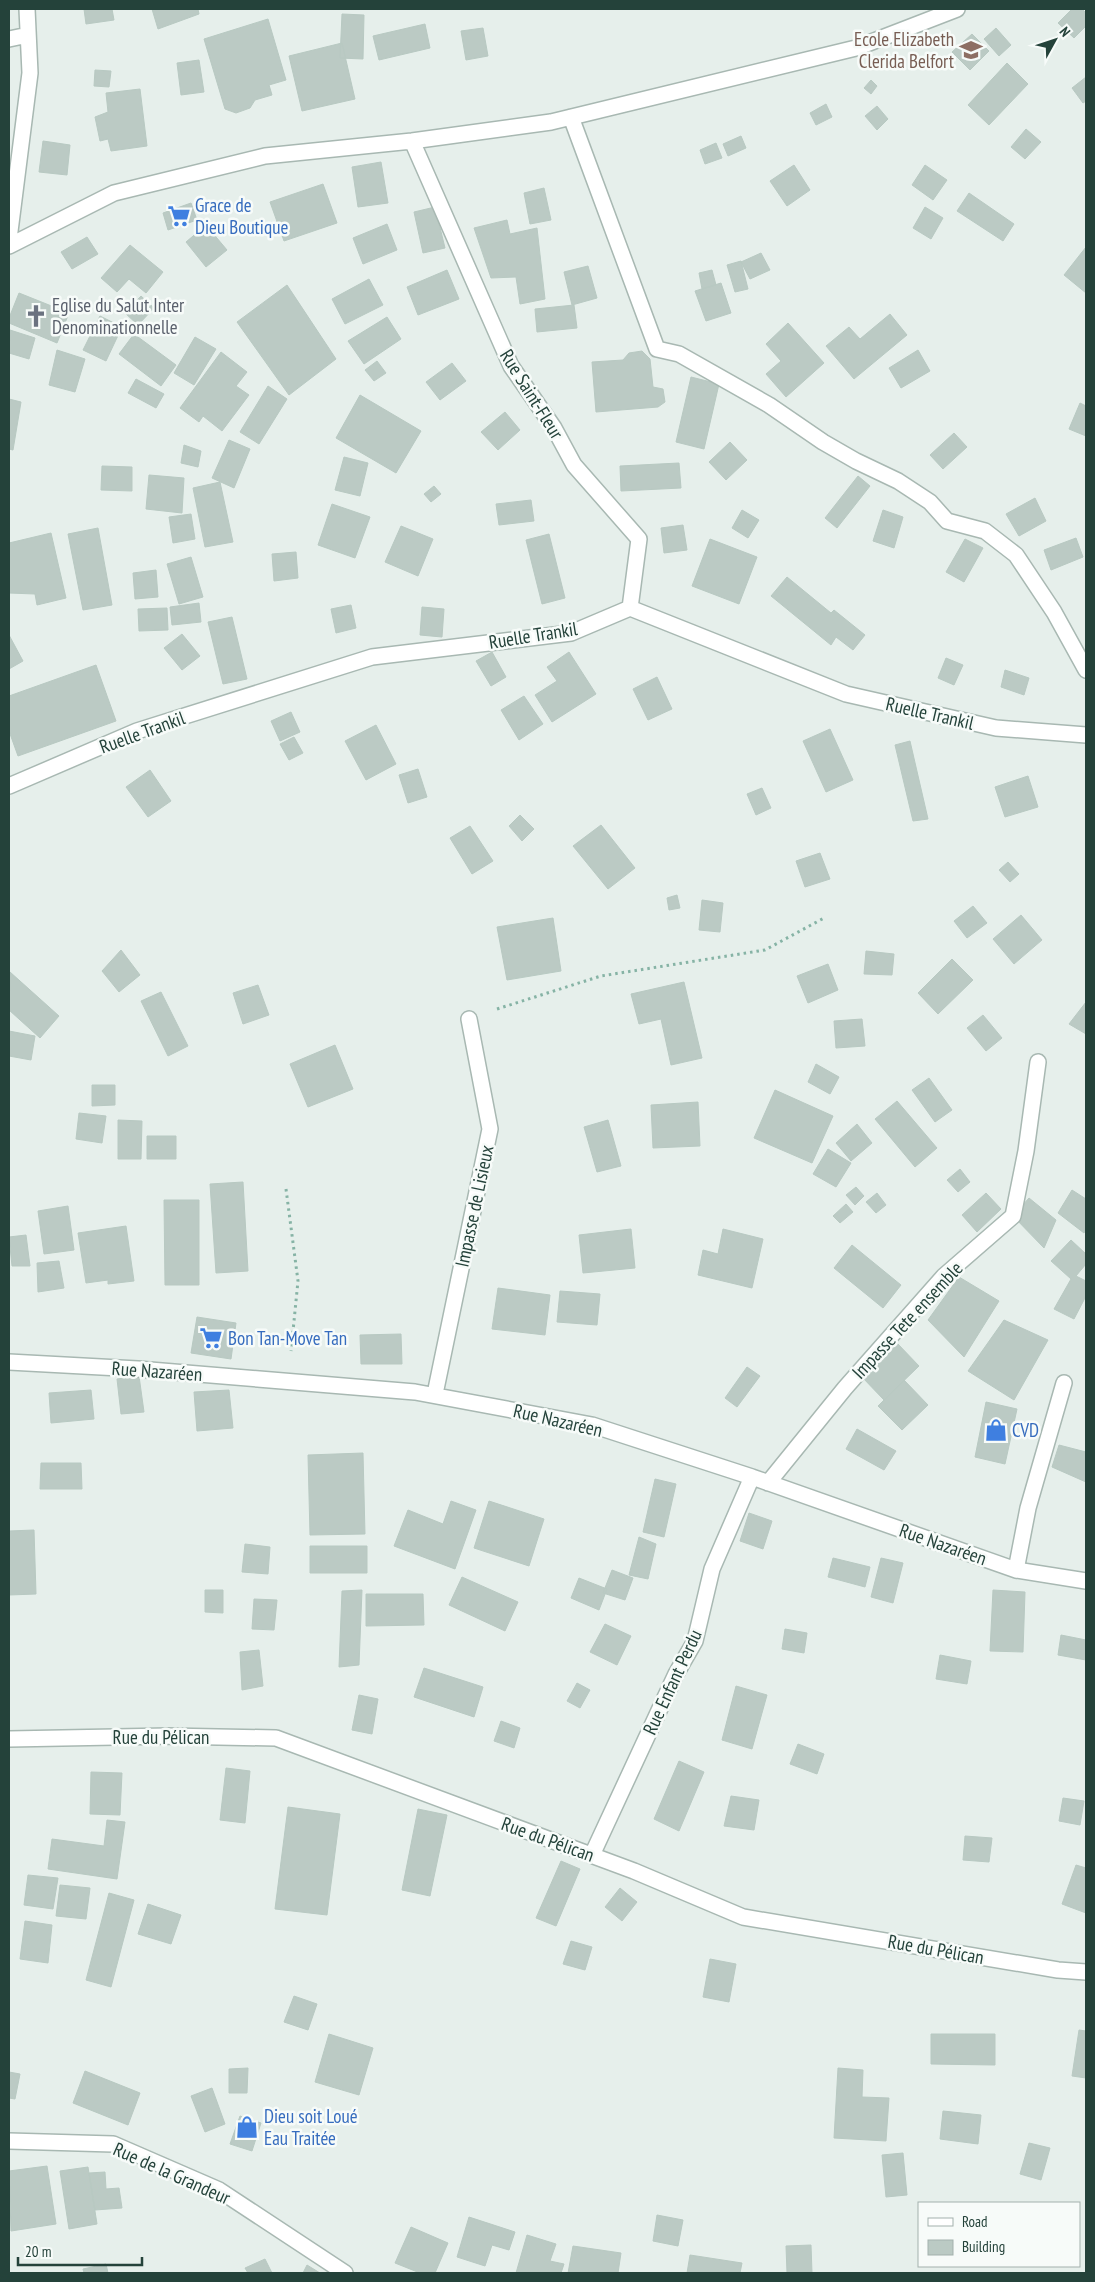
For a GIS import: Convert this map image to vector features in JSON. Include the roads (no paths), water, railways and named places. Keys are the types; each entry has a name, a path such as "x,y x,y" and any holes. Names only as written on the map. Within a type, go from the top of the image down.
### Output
{"street":[{"path":"9,239 30,73 27,9"},
{"path":"9,246 114,193 265,156 412,141 551,122 856,48 957,9"},
{"path":"9,39 28,35"},
{"path":"571,117 657,349 679,354 769,405 840,451 898,481 930,502 947,521 985,531 1016,555 1054,612 1086,670"},
{"name":"Rue Saint-Fleur","path":"412,141 510,366 554,428 574,465 639,539 630,608"},
{"name":"Ruelle Trankil","path":"9,786 137,731 372,657 571,633 630,608 846,694 996,728 1086,734"},
{"name":"Impasse de Lisieux","path":"435,1394 490,1129 468,1019"},
{"name":"Impasse Tete ensemble","path":"768,1483 845,1388 944,1276 1014,1216 1026,1151 1038,1062"},
{"name":"Rue Nazaréen","path":"9,1362 138,1369 435,1394 592,1425 752,1477 1016,1570 1086,1581"},
{"path":"1016,1570 1028,1508 1064,1383"},
{"name":"Rue Enfant Perdu","path":"592,1855 676,1674 695,1641 712,1569 752,1477"},
{"name":"Rue du Pélican","path":"9,1739 168,1736 276,1738 592,1855 743,1916 1058,1970 1086,1972"},
{"name":"Rue de la Grandeur","path":"9,2141 113,2144 219,2190 345,2273"}],"place":[{"name":"Ecole Elizabeth Clerida Belfort","path":"971,50"},
{"name":"Grace de Dieu Boutique","path":"179,216"},
{"name":"Eglise du Salut Inter Denominationnelle","path":"36,316"},
{"name":"Bon Tan-Move Tan","path":"211,1338"},
{"name":"CVD","path":"996,1430"},
{"name":"Dieu soit Loué Eau Traitée","path":"247,2127"}]}
